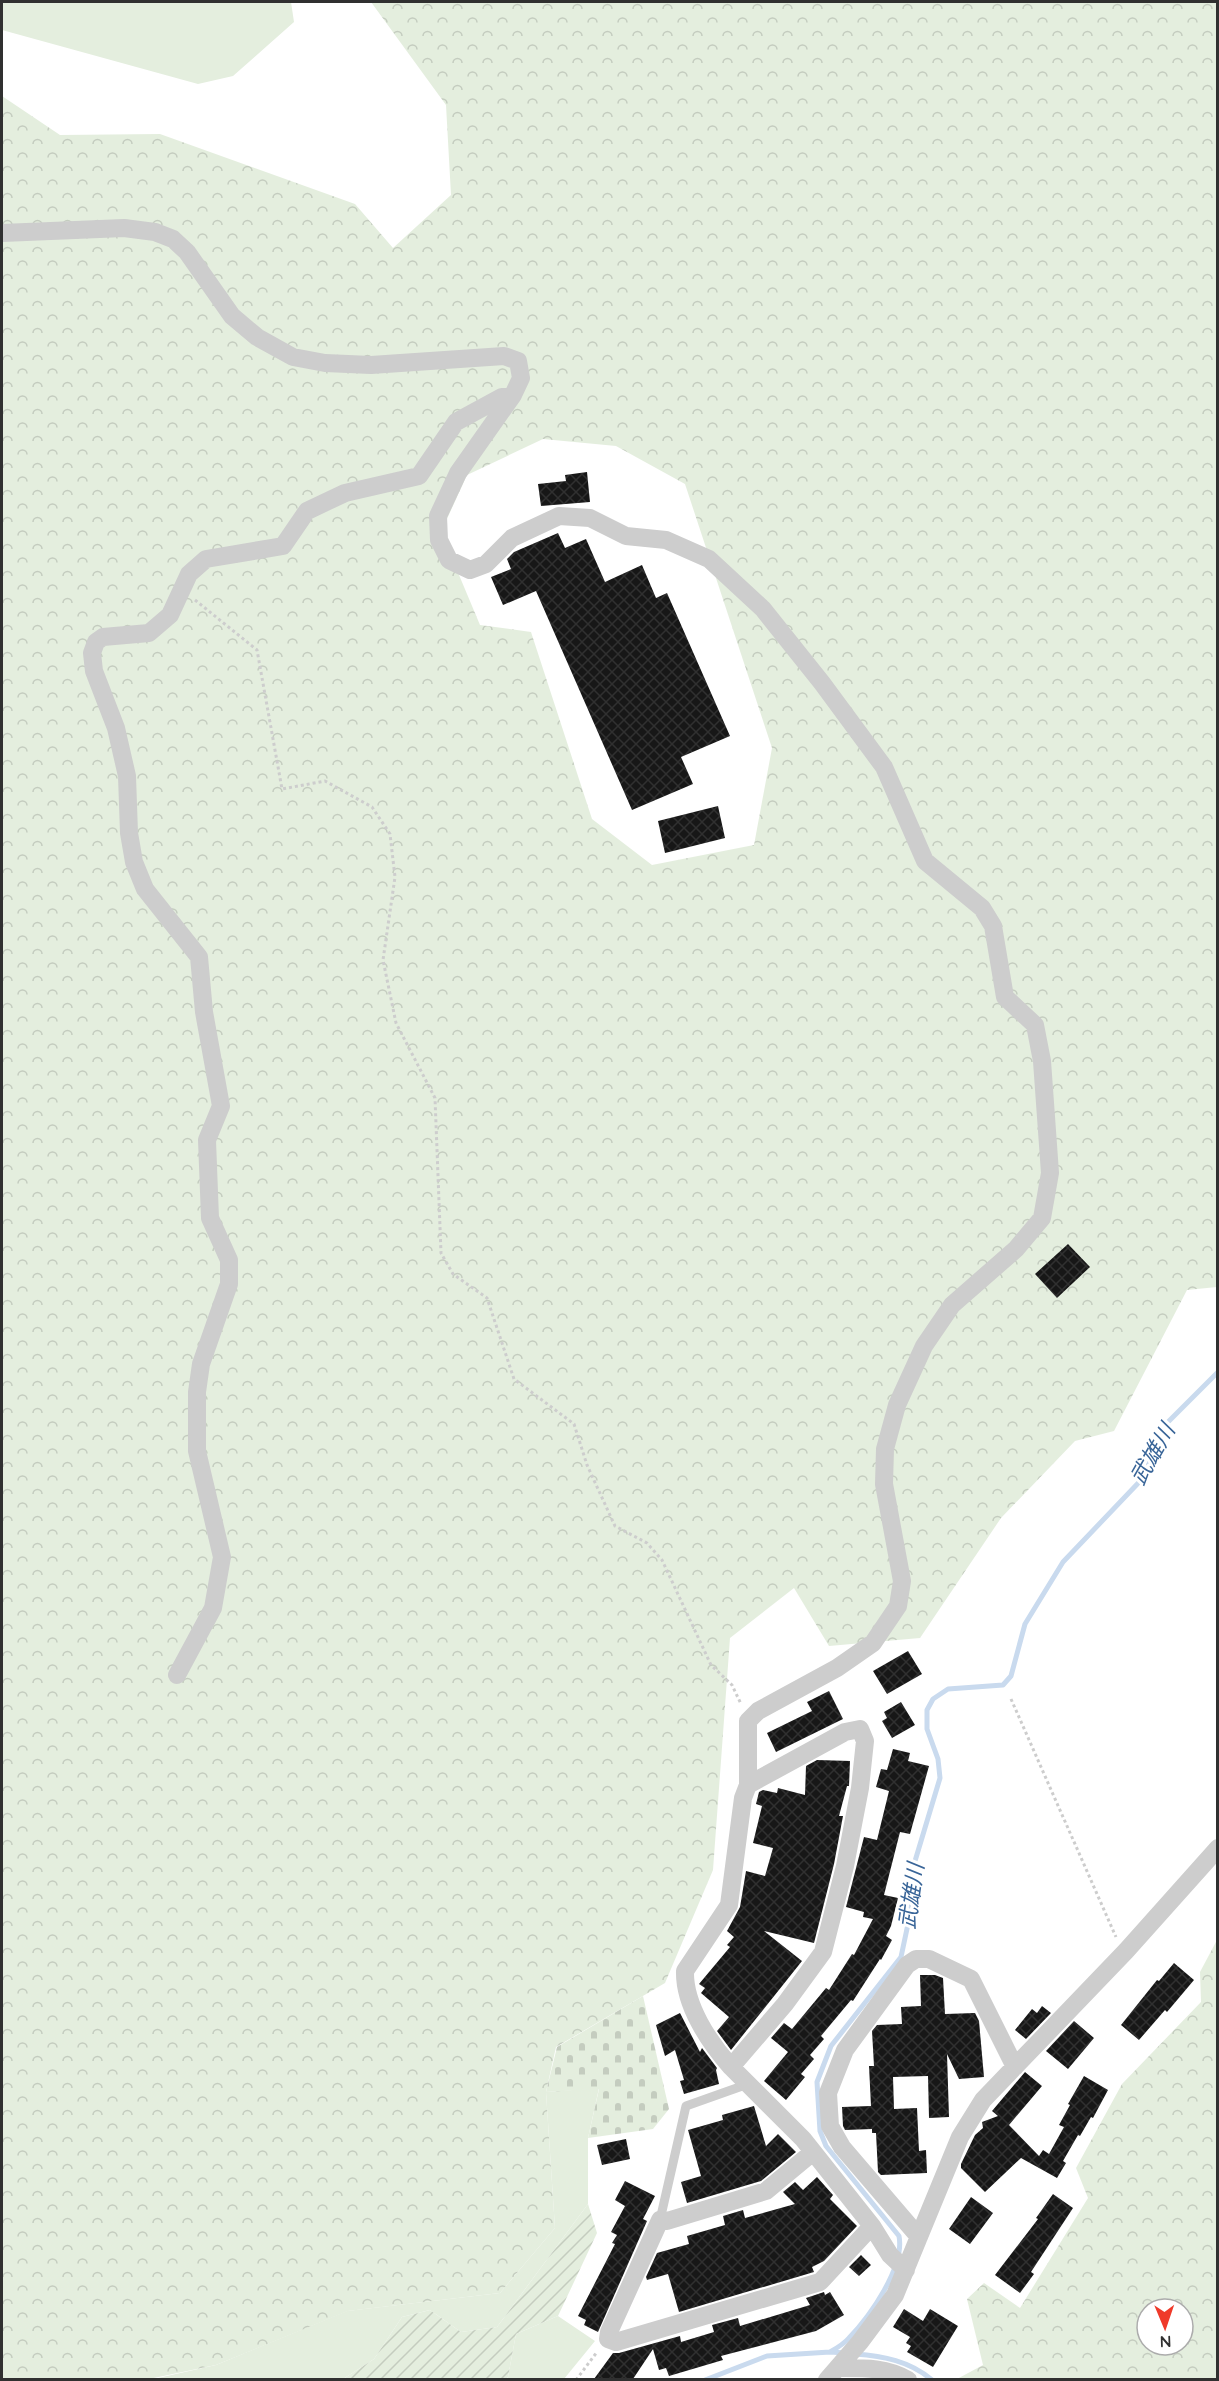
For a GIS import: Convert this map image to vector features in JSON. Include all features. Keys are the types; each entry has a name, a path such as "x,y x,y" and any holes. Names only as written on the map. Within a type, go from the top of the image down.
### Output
{"street":[{"path":"2,233 124,228 155,232 173,239 187,252 232,316 257,337 293,357 325,363 370,365 504,356 518,361 521,378 513,395 458,473 438,516 439,540 449,560 470,570 486,564 512,538 559,516 590,518 626,536 666,540 709,560 763,609 822,683 884,767 925,861 982,909 993,926 1005,997 1035,1025 1042,1061 1050,1173 1042,1218 1016,1249 952,1305 924,1346 897,1406 885,1449 884,1484 902,1581 898,1606 873,1643 837,1668 758,1711 748,1721 748,1785 743,1798 729,1905 685,1971 685,1984 695,2013 717,2051 803,2139 872,2226 891,2255 906,2270"},
{"path":"177,1676 213,1608 222,1557 197,1451 197,1392 201,1364 229,1284 229,1260 210,1218 207,1140 220,1106 204,1012 200,957 145,888 134,862 129,832 127,776 116,728 94,671 92,653 96,642 103,637 148,633 170,615 189,574 206,559 283,546 308,511 345,493 419,476 456,422 502,397 513,395"},
{"path":"732,2067 785,2004 823,1952 845,1866 860,1788 865,1741 860,1729 845,1732 748,1785"},
{"path":"837,2369 860,2343 895,2295 960,2137 983,2100 1126,1951 1218,1848"},
{"path":"919,2237 842,2147 830,2126 828,2093 844,2050 907,1965 916,1959 929,1959 971,1979 1015,2067"},
{"path":"813,2152 766,2191 667,2221 660,2220 609,2332 608,2339 616,2342 820,2282 872,2226"},
{"path":"837,2369 876,2369 897,2373 908,2379"}],"lane":[{"path":"660,2220 686,2106 748,2084"}],"path":[{"path":"189,574 190,596 257,650 282,789 325,781 372,807 390,834 395,877 383,960 396,1023 435,1098 441,1253 453,1274 487,1298 514,1379 574,1424 587,1465 615,1526 647,1543 662,1560 711,1665 732,1685 748,1721"},
{"path":"1011,1699 1113,1934 1126,1951"},
{"path":"576,2379 608,2339"}],"green space":[{"path":"2,2 291,2 294,22 233,76 198,84 2,30"},
{"path":"371,2 1217,2 1217,1287 1187,1290 1114,1431 1075,1441 1001,1518 920,1638 829,1646 794,1588 730,1638 713,1870 665,1983 556,2047 546,2092 555,2228 500,2293 348,2311 216,2365 149,2379 2,2379 2,96 60,135 160,134 355,204 393,248 451,195 446,105","holes":["543,439 616,446 685,484 772,748 754,845 652,865 592,819 531,632 480,625 441,532 467,475"]},
{"path":"1217,1940 1217,2379 957,2379 983,2365 967,2299 984,2283 1020,2308 1088,2198 1076,2168 1122,2084 1201,2002 1200,1972"},
{"path":"643,1996 669,2109 653,2129 588,2138 599,2089 546,2092 557,2047"},
{"path":"599,2088 588,2138 588,2204 497,2327 461,2332 430,2310 402,2317 374,2359 343,2379 149,2380 216,2365 347,2311 500,2293 555,2228 546,2092"},
{"path":"588,2204 597,2233 558,2316 516,2334 508,2377 505,2380 343,2379 374,2359 402,2317 430,2310 461,2332 497,2327"},
{"path":"558,2316 595,2341 564,2379 505,2380 508,2377 516,2334"}],"building":[{"path":"587,472 590,502 541,506 538,484 566,481 565,475"},
{"path":"558,533 565,548 586,539 605,582 642,565 656,598 667,593 730,736 681,757 693,784 632,810 536,591 503,605 491,577 511,569 507,559 514,552"},
{"path":"718,806 725,838 665,853 658,821"},
{"path":"1068,1244 1090,1267 1057,1298 1035,1274"},
{"path":"908,1651 922,1674 887,1694 873,1671"},
{"path":"829,1691 843,1719 776,1752 767,1733 812,1711 807,1702"},
{"path":"901,1702 915,1725 892,1738 882,1721 887,1718 884,1712"},
{"path":"893,1749 910,1753 908,1761 929,1766 910,1834 900,1832 884,1895 898,1898 886,1936 892,1940 853,2001 851,2000 821,2036 824,2039 810,2055 814,2059 801,2074 805,2077 786,2100 764,2081 788,2052 771,2038 784,2023 792,2029 826,1988 829,1990 852,1954 854,1955 873,1919 863,1917 864,1912 846,1907 864,1837 877,1840 889,1791 876,1787 881,1769 887,1770"},
{"path":"817,1760 850,1761 849,1786 847,1786 839,1816 843,1816 834,1864 814,1943 764,1931 802,1961 731,2050 717,2031 729,2017 701,1993 705,1988 699,1984 730,1947 727,1945 734,1937 727,1931 740,1907 746,1871 765,1876 773,1848 753,1843 762,1806 756,1804 759,1792 763,1790 777,1793 778,1788 805,1795 806,1766"},
{"path":"1174,1963 1194,1980 1139,2040 1121,2025 1157,1980 1159,1981"},
{"path":"920,1975 935,1975 943,1978 945,2014 975,2013 979,2021 984,2077 959,2079 947,2054 949,2117 929,2118 928,2076 893,2077 894,2109 917,2108 919,2151 926,2150 927,2173 881,2175 878,2172 876,2133 872,2133 872,2129 845,2130 842,2107 871,2106 869,2066 874,2066 872,2031 877,2025 902,2024 901,2007 921,2006"},
{"path":"1042,2006 1051,2013 1026,2039 1015,2030 1032,2009 1037,2013"},
{"path":"680,2013 700,2052 702,2048 717,2068 719,2084 684,2094 680,2081 684,2080 675,2050 665,2056 656,2025"},
{"path":"1074,2021 1094,2038 1068,2069 1046,2051"},
{"path":"1025,2072 1042,2086 1009,2125 1039,2156 1043,2150 1049,2154 1064,2127 1059,2125 1070,2105 1068,2104 1084,2076 1108,2090 1093,2118 1091,2117 1080,2136 1078,2135 1063,2161 1066,2163 1057,2178 1021,2158 985,2192 961,2168 961,2164 975,2135 983,2128 982,2122 998,2116 992,2111"},
{"path":"754,2106 766,2146 778,2134 796,2152 761,2181 687,2203 681,2182 701,2176 688,2130 723,2120 722,2115"},
{"path":"626,2139 630,2159 602,2165 597,2145"},
{"path":"817,2177 833,2195 830,2199 857,2226 824,2261 812,2267 814,2272 679,2312 668,2274 647,2280 646,2277 657,2253 689,2244 687,2236 725,2225 723,2216 743,2210 745,2218 795,2204 783,2192 795,2182 803,2190"},
{"path":"625,2181 655,2196 643,2219 647,2221 598,2332 584,2325 586,2320 578,2316 615,2244 612,2243 617,2235 611,2232 625,2206 615,2200"},
{"path":"1053,2194 1073,2208 1031,2272 1034,2274 1020,2293 995,2275 1038,2219 1036,2218"},
{"path":"971,2197 993,2213 970,2244 949,2229"},
{"path":"861,2255 871,2265 859,2276 849,2267"},
{"path":"824,2292 825,2295 830,2292 844,2315 816,2331 721,2356 723,2360 669,2376 666,2368 659,2370 653,2349 633,2379 594,2379 613,2353 680,2336 681,2342 714,2332 712,2325 738,2318 740,2326 810,2305 806,2298"},
{"path":"904,2309 923,2321 930,2309 958,2326 933,2367 907,2352 911,2346 906,2343 910,2337 893,2327"}],"waterway":[{"name":"武雄川","path":"830,2352 845,2342 876,2304 897,2262 899,2236 826,2146 820,2131 817,2082 831,2046 901,1957 908,1924 909,1881 940,1778 938,1759 927,1729 927,1710 933,1699 948,1689 1003,1685 1011,1676 1025,1624 1063,1562 1144,1477 1162,1428 1218,1372"},
{"name":"武雄川","path":"705,2380 767,2356 846,2353"},
{"path":"855,2354 876,2356 905,2364 932,2380"}]}
